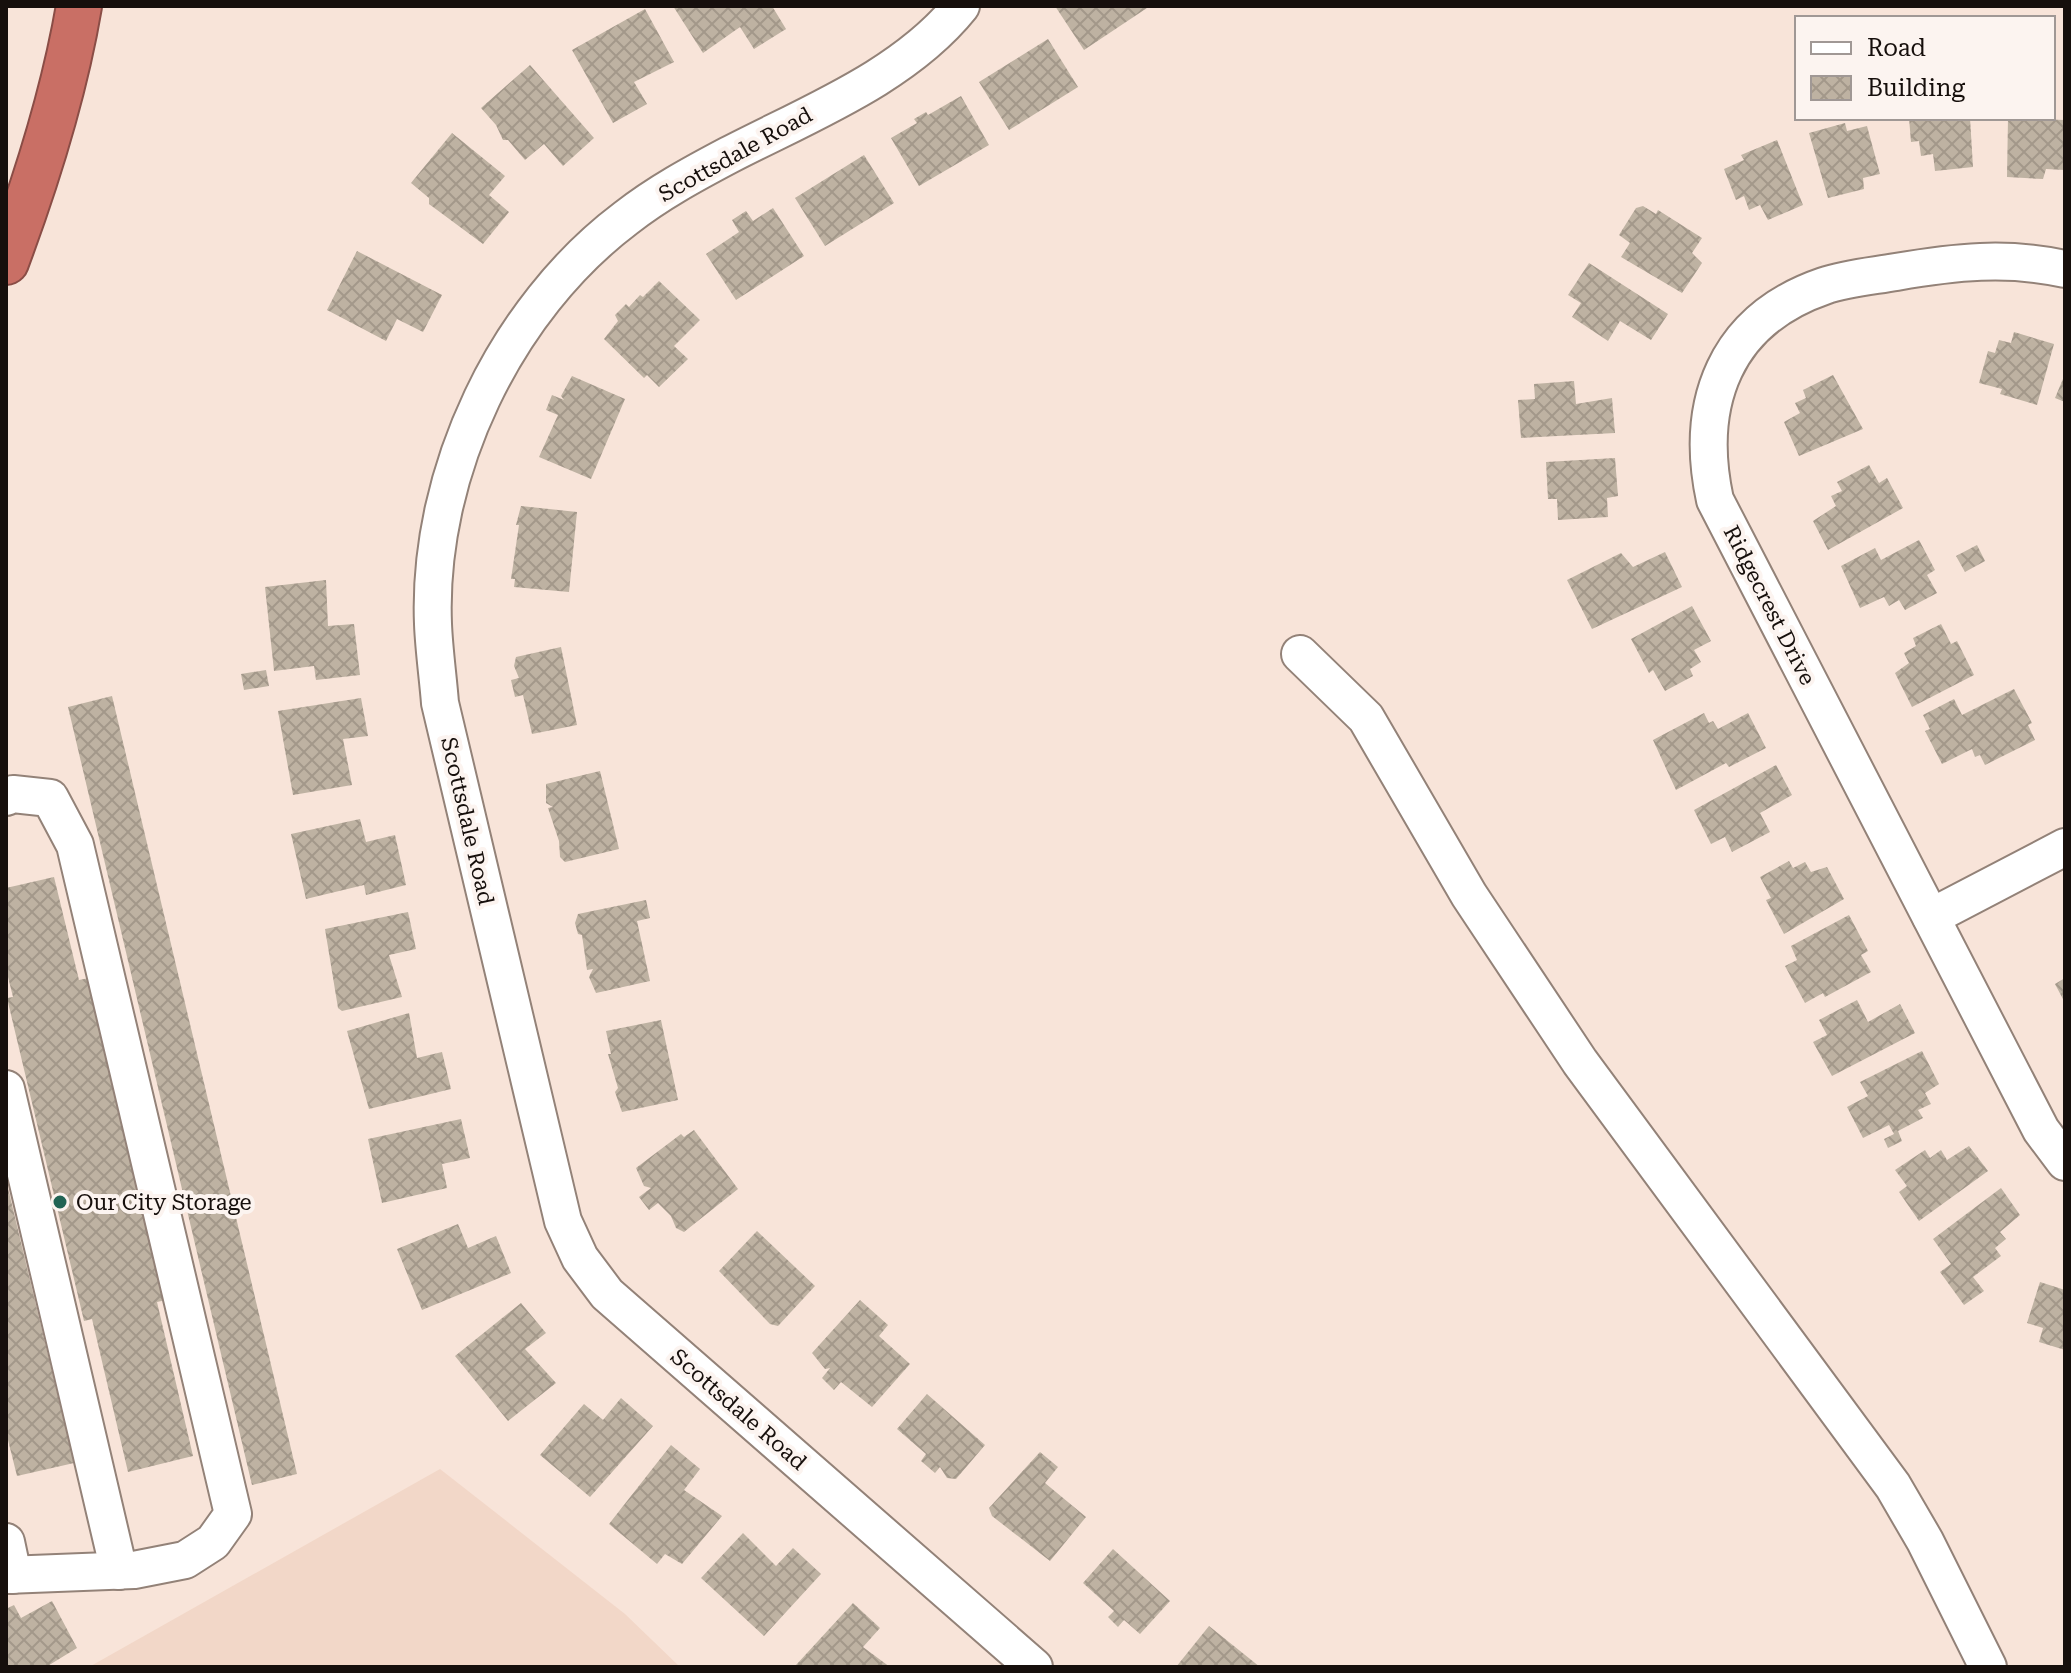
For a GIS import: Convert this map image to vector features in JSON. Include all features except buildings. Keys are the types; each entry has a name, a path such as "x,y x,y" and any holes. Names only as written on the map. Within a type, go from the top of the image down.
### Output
{"highway":[{"path":"6,262 30,198 70,57 79,6"}],"street":[{"name":"Scottsdale Road","path":"961,6 912,53 864,84 677,182 624,219 582,256 539,306 499,366 470,427 448,493 437,556 433,623 440,703 563,1221 580,1258 607,1294 1034,1667"},
{"name":"Ridgecrest Drive","path":"2065,269 2013,260 1959,261 1826,285 1791,299 1761,321 1736,348 1717,385 1707,425 1707,462 1715,500 2041,1130 2065,1162"},
{"path":"1300,654 1366,718 1469,895 1580,1062 1893,1486 1925,1541 1988,1667"},
{"path":"6,797 13,794 50,798 75,845 233,1514 213,1542 185,1560 119,1571 8,1564"},
{"path":"1931,917 2065,847"},
{"path":"6,1089 119,1571"}],"shaded area":[{"path":"440,1469 625,1614 680,1667 89,1667"}],"place":[{"name":"Our City Storage","path":"60,1202"}]}
